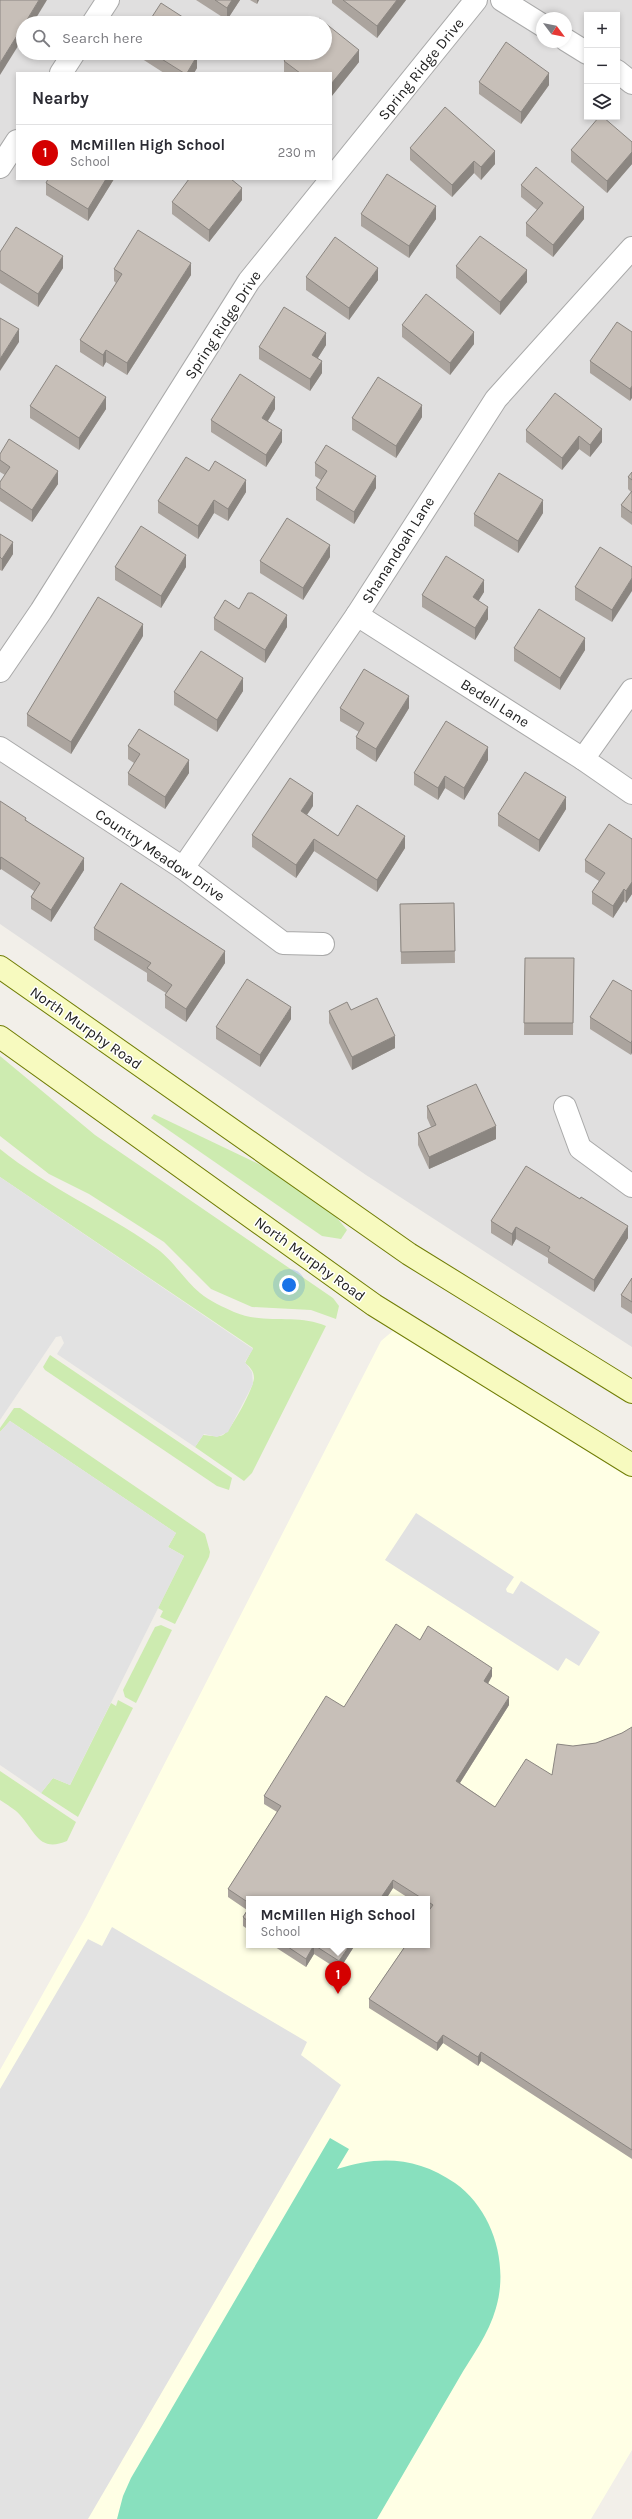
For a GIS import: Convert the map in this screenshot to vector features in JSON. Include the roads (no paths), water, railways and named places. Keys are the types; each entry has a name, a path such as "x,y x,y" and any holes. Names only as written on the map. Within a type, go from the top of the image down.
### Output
{"main road":[{"name":"North Murphy Road","path":"0,967 410,1254 632,1392"},
{"name":"North Murphy Road","path":"0,1037 374,1305 632,1465"}],"street":[{"path":"98,16 108,0"},
{"name":"Spring Ridge Drive","path":"332,179 476,0"},
{"path":"502,0 536,21"},
{"path":"572,44 584,51"},
{"path":"62,72 69,60"},
{"path":"0,167 16,143"},
{"name":"Spring Ridge Drive","path":"0,671 45,604 249,282 331,180"},
{"name":"Shanandoah Lane","path":"183,868 357,615 496,399 632,248"},
{"name":"Bedell Lane","path":"357,615 583,759 632,793"},
{"path":"583,759 632,690"},
{"name":"Country Meadow Drive","path":"0,748 183,868 283,943 323,944"},
{"path":"565,1107 580,1148 629,1178"}],"place":[{"name":"McMillen High School","path":"338,1994"}]}
